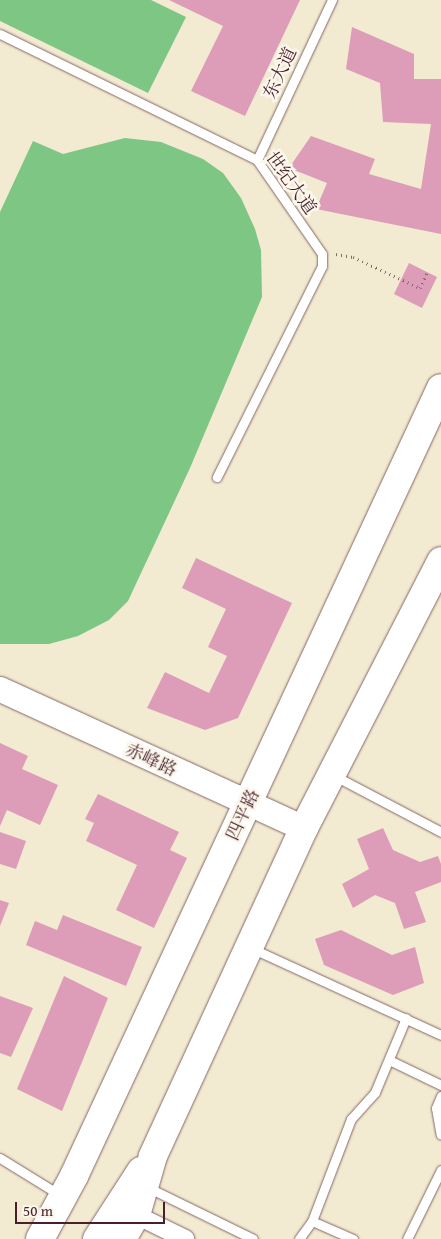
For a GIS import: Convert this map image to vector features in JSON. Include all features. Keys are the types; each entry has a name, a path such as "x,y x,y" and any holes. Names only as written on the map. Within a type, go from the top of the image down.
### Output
{"main road":[{"name":"四平路","path":"40,1239 68,1186 249,804 441,388"},
{"path":"405,466 441,431"},
{"path":"122,1239 136,1215 152,1156 304,828 333,775 441,561"},
{"path":"97,1239 116,1206 152,1156"},
{"path":"58,1239 68,1186"}],"street":[{"name":"赤峰路","path":"0,689 304,828"},
{"path":"136,1215 185,1239"}],"lane":[{"name":"东大道","path":"257,160 332,0"},
{"name":"世纪大道","path":"0,34 257,160 322,254"},
{"path":"217,477 322,266 322,254"},
{"path":"333,775 441,832"},
{"path":"249,947 441,1034"},
{"path":"298,1239 312,1221 351,1119 375,1092 406,1018"},
{"path":"389,1060 441,1085"},
{"path":"441,1096 436,1108 441,1135"},
{"path":"0,1158 68,1186"},
{"path":"407,1239 441,1170"},
{"path":"144,1185 253,1239"},
{"path":"312,1221 353,1239"}],"path":[{"path":"322,254 353,258 420,288 428,271"}],"green space":[{"path":"0,0 151,0 186,17 148,93 0,21"},
{"path":"125,138 161,142 203,159 223,173 241,198 255,229 261,250 262,297 190,468 128,601 109,620 78,636 49,644 0,644 0,212 33,141 63,154"}],"building":[{"path":"169,0 300,0 245,116 191,91 223,26"},
{"path":"352,27 414,54 414,79 441,79 441,234 316,209 327,183 289,168 311,136 375,159 369,174 421,189 431,124 383,122 380,83 346,69"},
{"path":"409,263 437,277 422,308 394,294"},
{"path":"196,558 292,603 238,718 205,730 147,708 165,672 209,693 227,656 208,647 226,609 182,588"},
{"path":"0,743 28,756 22,769 58,785 40,825 7,810 0,826"},
{"path":"98,794 179,832 170,850 187,858 154,928 116,910 137,865 86,841 94,823 85,819"},
{"path":"383,828 393,850 420,862 438,856 441,864 441,882 415,892 426,922 404,929 395,903 375,895 353,908 342,884 369,869 357,839"},
{"path":"0,832 26,841 16,869 0,864"},
{"path":"0,900 9,903 0,926"},
{"path":"63,915 142,947 126,986 26,945 35,921 57,930"},
{"path":"341,930 392,955 415,947 424,983 393,995 324,965 315,939"},
{"path":"64,976 108,998 62,1111 17,1089"},
{"path":"0,996 33,1008 11,1057 0,1053"}]}
